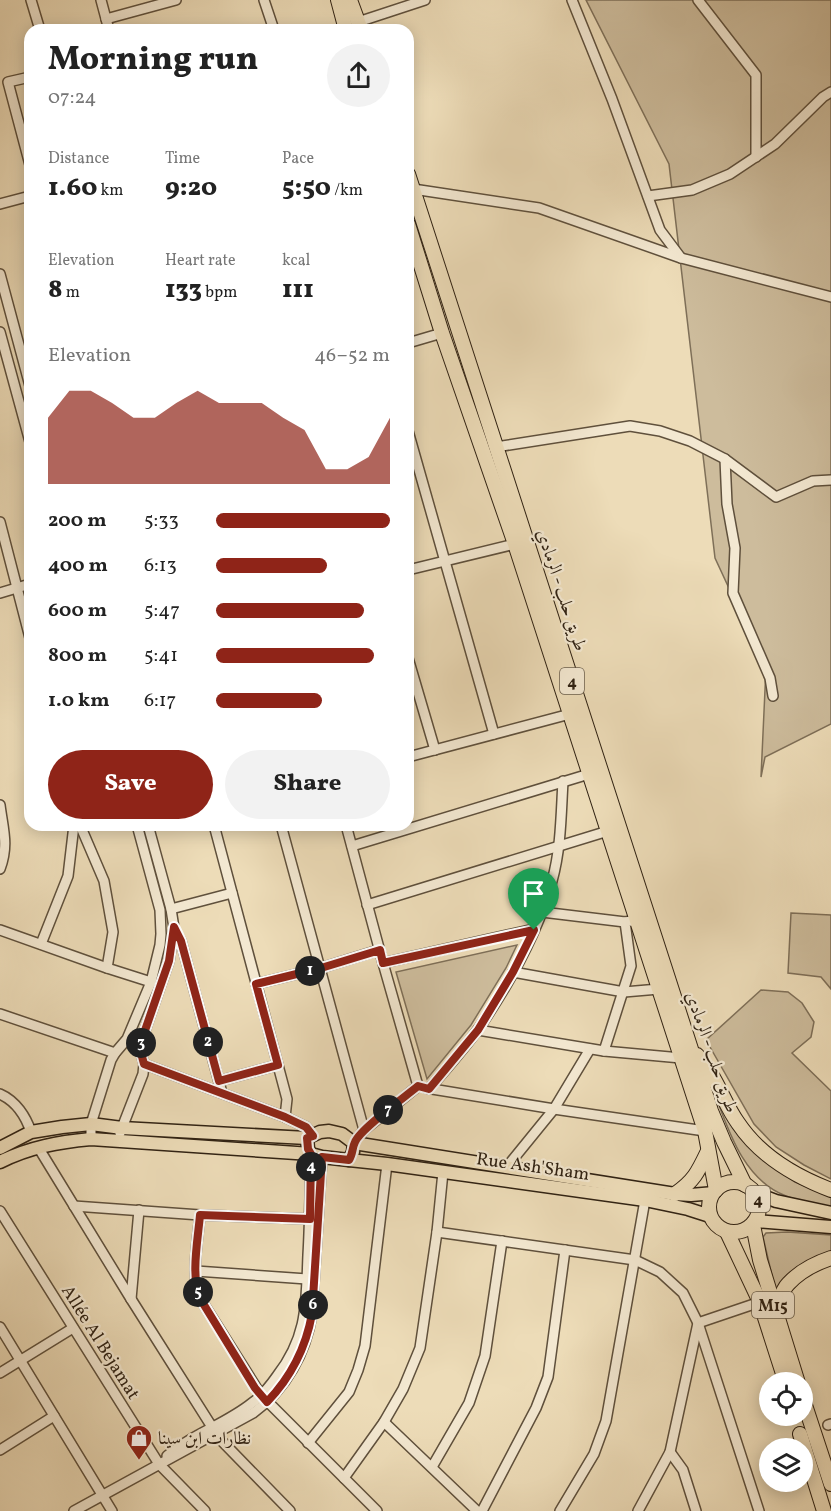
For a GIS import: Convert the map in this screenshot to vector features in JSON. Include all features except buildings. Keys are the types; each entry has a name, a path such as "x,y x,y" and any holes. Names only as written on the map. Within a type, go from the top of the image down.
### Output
{"highway":[{"path":"338,0 353,24"},
{"path":"350,0 354,24"},
{"name":"طريق حلب - الرمادي","path":"414,192 711,1111 724,1143 750,1189"},
{"name":"طريق حلب - الرمادي","path":"414,243 590,774 608,831 631,921 659,989 705,1131 715,1191"},
{"path":"690,1045 711,1074 737,1122 754,1144 783,1167 831,1190"},
{"path":"675,1194 688,1184 699,1170 708,1151"},
{"name":"4","path":"710,1216 710,1200 722,1185 737,1182 750,1189 758,1200 759,1215 754,1223 745,1230 736,1233 727,1232"},
{"path":"710,1216 714,1223 727,1232"},
{"name":"M15","path":"754,1223 760,1260 794,1372"},
{"name":"M15","path":"727,1232 760,1302 782,1372"},
{"path":"775,1311 787,1285 801,1273 831,1258"},
{"path":"811,1426 831,1484"},
{"path":"800,1434 801,1438"},
{"path":"813,1464 823,1460"},
{"path":"813,1475 824,1511"}],"main road":[{"path":"0,1148 31,1132 90,1124 122,1128 310,1137 308,1149 316,1156"},
{"name":"Rue Ash'Sham","path":"310,1137 329,1131 342,1134 354,1143 506,1168 675,1194 691,1195 715,1191"},
{"path":"0,1162 57,1142 92,1138 316,1156"},
{"path":"349,1160 354,1143"},
{"name":"Rue Ash'Sham","path":"316,1156 645,1200 710,1216"},
{"path":"750,1189 786,1204 831,1213"},
{"path":"754,1223 831,1227"}],"street":[{"path":"31,0 38,24"},
{"path":"101,0 107,24"},
{"path":"106,19 176,0"},
{"path":"264,0 272,24"},
{"path":"363,24 425,0"},
{"path":"572,0 612,99 660,230 681,258"},
{"path":"698,0 756,75 756,157"},
{"path":"24,78 8,82 24,142"},
{"path":"648,196 692,190 730,174 775,144 831,92"},
{"path":"414,189 539,208 681,258 831,297"},
{"path":"0,204 24,198"},
{"path":"0,274 24,364"},
{"path":"0,332 24,420"},
{"path":"414,341 442,333"},
{"path":"496,447 630,426 660,431 690,441 725,459 776,497 813,481 831,480"},
{"path":"414,452 494,734"},
{"path":"725,459 727,504 735,548 733,593 770,678 773,696"},
{"path":"0,522 24,615"},
{"path":"414,569 515,544"},
{"path":"0,592 24,586"},
{"path":"414,678 435,750"},
{"path":"414,755 570,714"},
{"path":"414,827 590,774"},
{"path":"429,1089 478,1030 513,972 542,912 552,881 559,847 563,781"},
{"path":"0,805 4,857 0,869"},
{"path":"41,944 68,876 73,831"},
{"path":"83,831 104,881 113,932 107,968"},
{"path":"92,1138 90,1124 111,1060 127,1039 151,982 160,945 162,922 160,910 138,831"},
{"path":"150,831 174,927 181,941 222,1093"},
{"path":"216,831 287,1099 285,1117"},
{"path":"283,831 364,1130"},
{"path":"347,831 418,1086"},
{"path":"351,846 400,831"},
{"path":"367,905 608,831"},
{"path":"171,909 232,893"},
{"path":"542,912 631,921 631,966 604,1051"},
{"path":"117,1141 143,1074 141,1042 169,961 174,927"},
{"path":"0,930 151,982"},
{"path":"383,963 534,930"},
{"path":"256,984 380,950"},
{"path":"513,972 624,992 659,989"},
{"path":"0,1014 118,1050 141,1053"},
{"path":"478,1030 604,1051 681,1058"},
{"path":"506,1168 554,1109 590,1049"},
{"path":"144,1064 285,1117 306,1127 310,1137"},
{"path":"219,1081 278,1065"},
{"path":"418,1086 705,1131"},
{"path":"354,1143 364,1130 418,1086"},
{"path":"0,1094 7,1097 25,1116 31,1132"},
{"path":"38,1147 214,1431 290,1511"},
{"path":"74,1511 159,1464 178,1447 253,1413 264,1399 298,1341 305,1313 316,1156"},
{"path":"264,1399 284,1382 298,1358 310,1326 316,1156"},
{"path":"308,1443 349,1392 365,1346 387,1164"},
{"path":"344,1479 384,1422 403,1389 420,1348 444,1172"},
{"path":"560,1511 594,1454 606,1421 645,1200"},
{"path":"74,1206 200,1215 310,1219"},
{"path":"131,1299 139,1210"},
{"name":"Allée Al Bejamat","path":"0,1211 159,1464 199,1509"},
{"path":"200,1215 196,1271 199,1295 264,1399 377,1511"},
{"path":"437,1232 635,1260 660,1272 683,1293 698,1323 759,1511"},
{"path":"432,1467 469,1403 485,1356 502,1241"},
{"path":"482,1511 536,1407 548,1377 565,1250"},
{"path":"196,1271 307,1279"},
{"path":"698,1323 760,1302"},
{"path":"638,1511 670,1452 698,1323"},
{"path":"0,1327 112,1511"},
{"path":"0,1373 74,1328"},
{"path":"0,1450 54,1416"},
{"path":"384,1422 477,1511"},
{"path":"670,1452 683,1470 696,1511"}],"shaded area":[{"path":"586,0 831,0 831,724 765,757 761,777 766,668 715,558 669,164"},
{"path":"791,913 831,915 831,989 821,977 788,973"},
{"path":"517,945 506,968 471,1025 427,1079 396,972"},
{"path":"761,990 788,992 802,1003 814,1022 811,1037 792,1053 831,1091 831,1179 776,1147 754,1124 706,1040"},
{"path":"709,1079 769,1163 795,1182 831,1196 831,1208 786,1196 770,1188 757,1176 745,1162 728,1130"},
{"path":"766,1233 831,1235 831,1252 777,1297 763,1237"}],"place":[{"name":"نظارات ابن سينا","path":"139,1461"}],"route":[{"path":"174,927 181,941 219,1081 278,1065 256,984 380,950 383,963 534,930 513,972 478,1030 429,1089 418,1086 364,1130 354,1143 349,1160 322,1157 310,1326 298,1358 284,1382 267,1402 255,1388 197,1290 195,1279 200,1215 310,1219 311,1154 307,1138 313,1136 306,1127 285,1117 144,1064 141,1042 169,961 174,927"}]}
